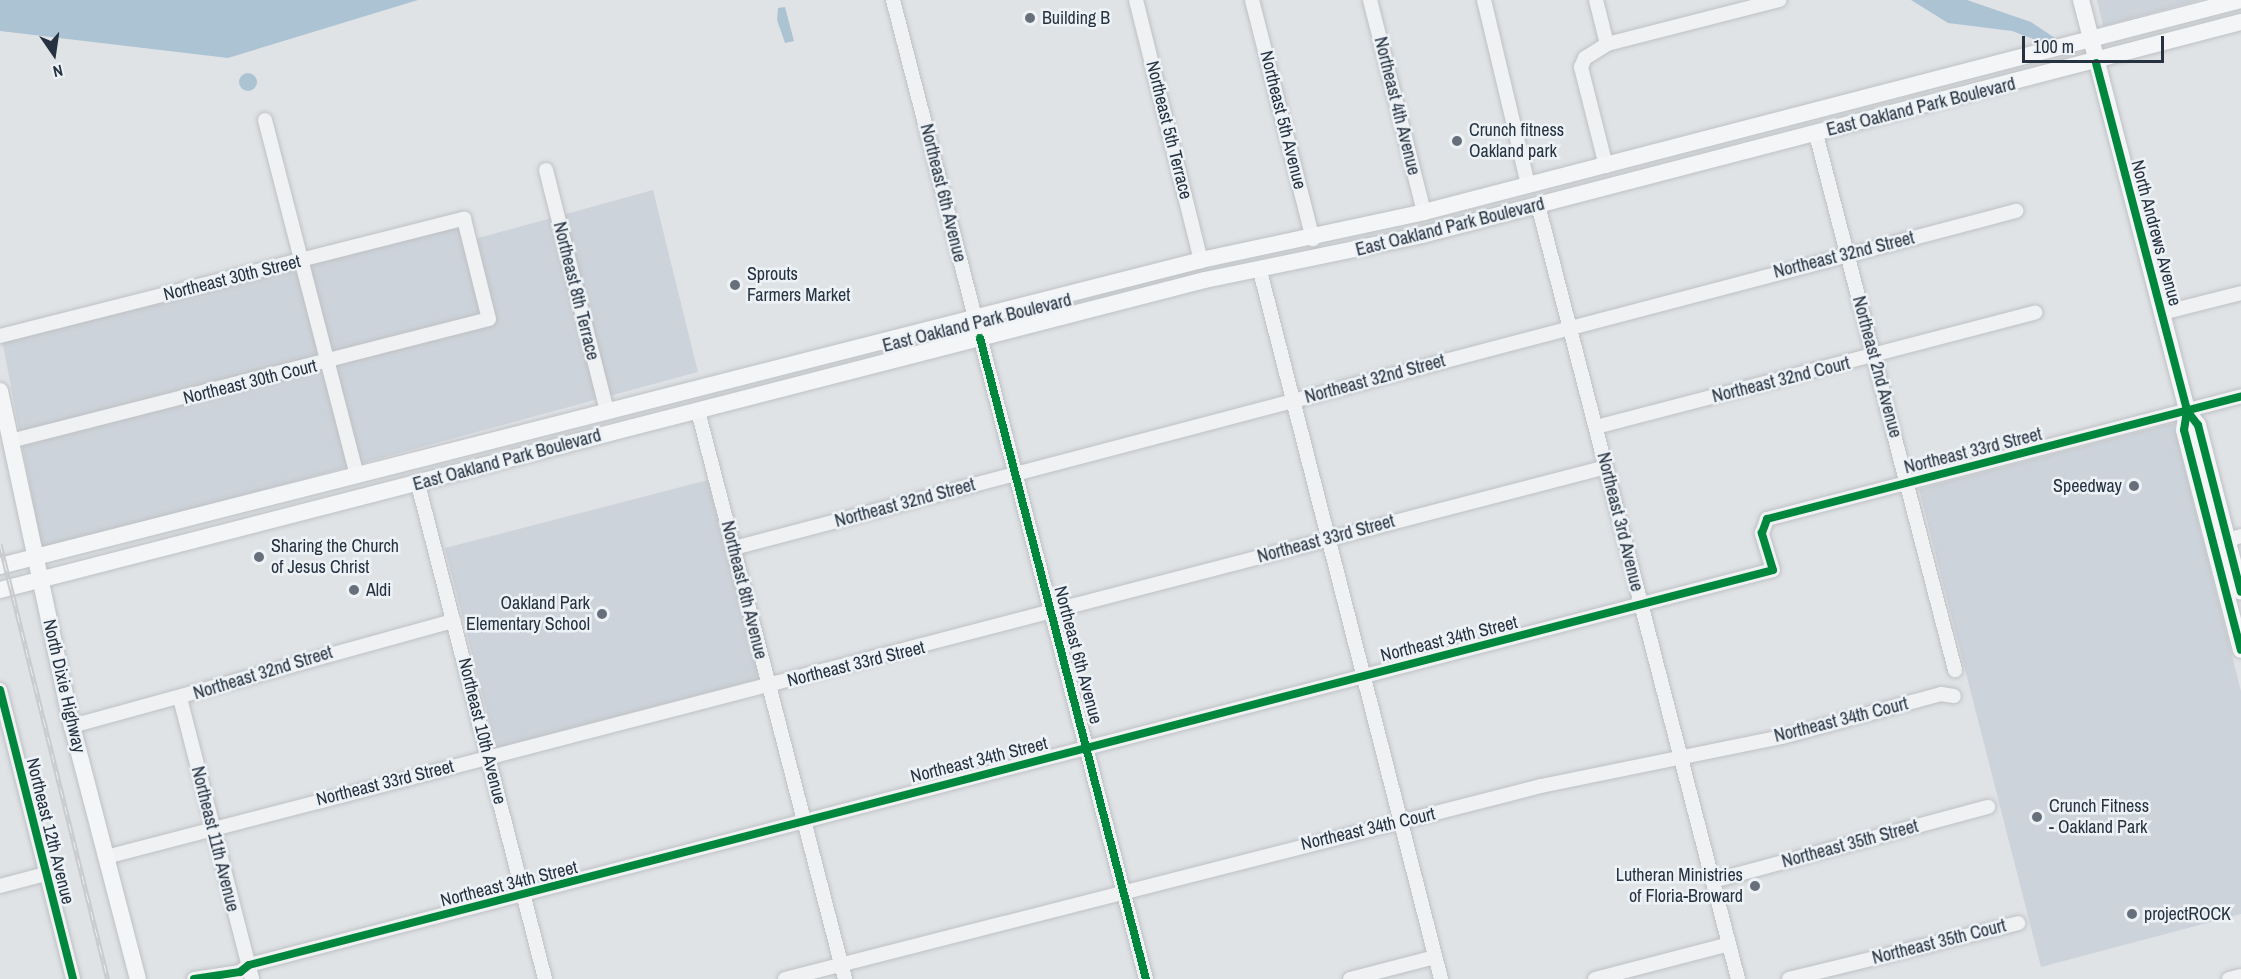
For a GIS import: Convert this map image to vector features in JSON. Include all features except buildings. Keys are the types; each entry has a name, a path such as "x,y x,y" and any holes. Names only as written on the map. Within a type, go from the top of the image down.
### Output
{"main road":[{"name":"North Andrews Avenue","path":"2081,0 2187,411 2184,430 2241,650"},
{"name":"East Oakland Park Boulevard","path":"0,566 974,316 1201,260 1313,239 1528,186 2091,42 2241,0"},
{"name":"East Oakland Park Boulevard","path":"0,590 980,338 1405,239 2096,63 2241,22"},
{"path":"1816,134 1821,118 1843,104"},
{"path":"1732,156 1748,129"},
{"path":"1538,205 1543,190 1561,177"},
{"path":"1405,239 1424,212"},
{"path":"1260,271 1265,260 1293,243"},
{"name":"North Dixie Highway","path":"0,391 72,726 138,979"},
{"path":"648,424 650,406 661,397"},
{"path":"599,436 607,411"},
{"name":"North Andrews Avenue","path":"2187,411 2198,425 2234,538 2241,592"},
{"path":"418,484 429,467 499,448 516,434"},
{"path":"238,529 251,516 342,493 357,475"}],"street":[{"name":"Northeast 6th Avenue","path":"894,0 1146,979"},
{"name":"Northeast 5th Terrace","path":"1136,0 1201,260"},
{"name":"Northeast 5th Avenue","path":"1252,0 1313,239"},
{"name":"Northeast 4th Avenue","path":"1370,0 1424,212"},
{"path":"1484,0 1528,186"},
{"path":"1596,0 1607,44"},
{"path":"1606,165 1581,68 1585,58 1607,44 1779,0"},
{"path":"265,120 357,475"},
{"name":"Northeast 2nd Avenue","path":"1816,134 1955,670"},
{"name":"Northeast 8th Terrace","path":"546,170 607,411"},
{"name":"Northeast 3rd Avenue","path":"1538,205 1738,979"},
{"name":"Northeast 32nd Street","path":"734,548 1293,402 1569,326 2016,211"},
{"name":"Northeast 30th Street","path":"0,336 464,219 489,319"},
{"path":"1260,271 1441,979"},
{"path":"2162,314 2241,293"},
{"name":"Northeast 32nd Court","path":"1596,427 1873,357 2035,313"},
{"name":"Northeast 30th Court","path":"10,441 328,363 489,319"},
{"name":"Northeast 33rd Street","path":"1773,570 1762,533 1767,519 2241,396"},
{"name":"Northeast 8th Avenue","path":"698,411 843,972"},
{"name":"Northeast 33rd Street","path":"106,857 489,756 1052,614 1328,538 1606,467"},
{"name":"Northeast 10th Avenue","path":"418,484 545,979"},
{"name":"Northeast 34th Street","path":"194,979 240,972 249,965 524,897 804,821 1642,606 1773,570"},
{"name":"Northeast 32nd Street","path":"72,726 454,621"},
{"name":"Northeast 12th Avenue","path":"0,690 5,736 73,979"},
{"name":"Northeast 34th Court","path":"785,979 843,972 1124,891 1401,821 1680,754 1782,737 1941,694 1954,696"},
{"name":"Northeast 11th Avenue","path":"180,698 211,828 252,979"},
{"name":"Northeast 35th Street","path":"1713,881 1988,807"},
{"path":"0,886 45,874"},
{"name":"Northeast 35th Court","path":"1789,979 2018,922"},
{"path":"1595,979 1729,945"},
{"path":"1350,979 1436,957"},
{"path":"2229,979 2241,976"}],"shaded area":[{"path":"2097,0 2200,0 2103,26"},
{"path":"653,190 698,372 42,550 0,329 467,211 475,239"},
{"path":"2173,423 2241,691 2241,914 2041,967 1919,489"},
{"name":"Oakland Park Elementary School","path":"708,480 759,679 496,748 445,548"}],"water":[{"path":"0,0 418,0 228,58 0,31"},
{"path":"1911,0 1967,0 2031,22 2055,38 2039,41 2012,31 1948,23"},
{"path":"785,7 794,41 785,43 777,20 778,8"},
{"path":"248,73 254,76 257,82 254,88 248,91 242,88 239,82 242,76"}],"railway":[{"path":"0,544 108,979"}],"cycle path":[{"path":"2096,63 2187,411 2198,425 2241,592"},
{"path":"980,338 1146,979"},
{"path":"194,979 240,972 249,965 1773,570 1762,533 1767,519 2241,396"},
{"path":"2187,411 2184,430 2241,650"},
{"path":"0,690 73,979"}],"place":[{"name":"Building B","path":"1030,18"},
{"name":"Crunch fitness Oakland park","path":"1457,141"},
{"name":"Sprouts Farmers Market","path":"735,285"},
{"name":"Speedway","path":"2134,486"},
{"name":"Sharing the Church of Jesus Christ","path":"259,557"},
{"name":"Aldi","path":"354,590"},
{"name":"Oakland Park Elementary School","path":"602,614"},
{"name":"Crunch Fitness - Oakland Park","path":"2037,817"},
{"name":"Lutheran Ministries of Floria-Broward","path":"1755,886"},
{"name":"projectROCK","path":"2132,914"}]}
